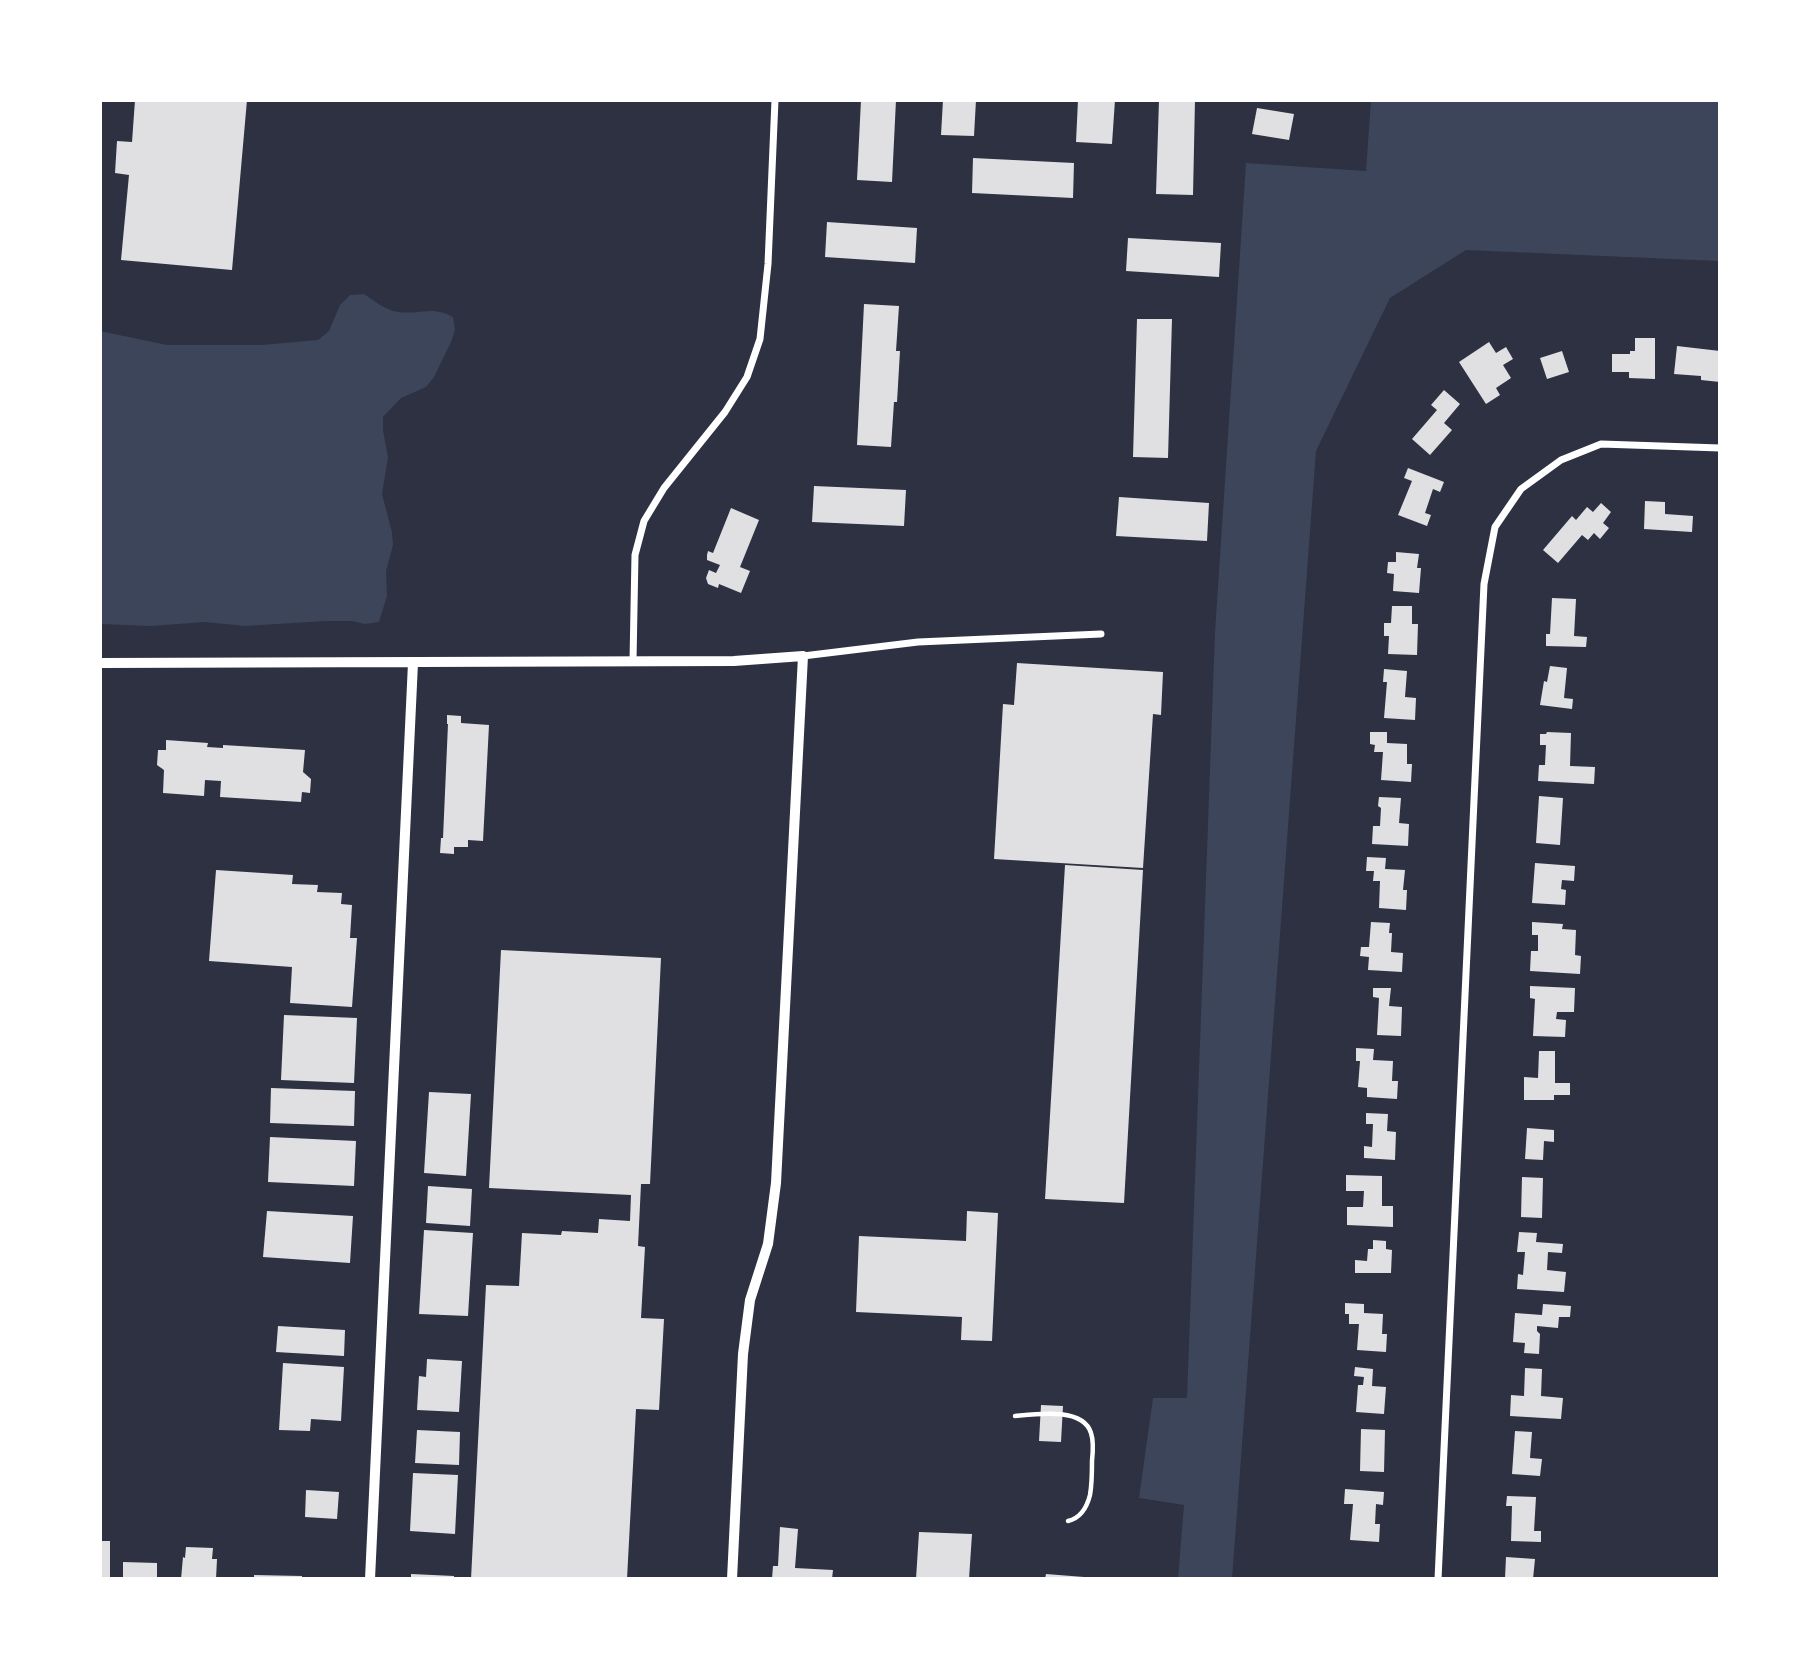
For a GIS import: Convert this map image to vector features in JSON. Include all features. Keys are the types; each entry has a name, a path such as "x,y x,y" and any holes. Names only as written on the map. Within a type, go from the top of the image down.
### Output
{"street":[{"path":"633,661 635,555 644,521 664,488 725,412 747,377 760,338 768,264 775,100"},
{"path":"1438,1579 1484,584 1495,527 1521,489 1561,460 1601,444 1720,448"},
{"path":"100,663 734,661 803,656 918,642 1101,634"},
{"path":"732,1579 743,1354 750,1300 768,1244 776,1183 803,656"},
{"path":"370,1579 413,663"}],"lane":[{"path":"1015,1416 1064,1415 1077,1418 1089,1428 1093,1442 1090,1495 1081,1515 1068,1521"}],"shaded area":[{"path":"1371,100 1720,100 1718,261 1466,250 1390,298 1316,451 1232,1579 1178,1579 1184,1505 1139,1498 1153,1398 1187,1398 1215,632 1246,163 1366,171"},
{"path":"364,294 393,311 446,313 453,317 455,330 434,377 426,387 401,398 383,417 388,457 382,494 393,545 386,571 387,596 379,622 365,624 326,621 245,626 205,622 151,626 100,624 100,331 167,345 262,345 318,340 329,331 340,305 350,295"}],"building":[{"path":"135,100 247,100 232,270 121,260 129,175 115,173 117,141 132,142"},
{"path":"861,100 896,100 892,182 857,180"},
{"path":"943,100 976,100 974,136 941,135"},
{"path":"1078,100 1115,100 1112,144 1076,142"},
{"path":"1159,100 1195,100 1193,195 1156,194"},
{"path":"1257,108 1294,114 1289,140 1252,134"},
{"path":"973,158 1074,163 1073,198 972,193"},
{"path":"827,222 917,228 915,263 825,257"},
{"path":"1128,238 1221,243 1219,277 1126,271"},
{"path":"864,304 899,306 896,351 900,351 891,447 857,445"},
{"path":"1137,319 1172,319 1168,458 1133,457"},
{"path":"1635,338 1655,338 1655,379 1629,378 1629,372 1612,372 1612,354 1630,354 1630,351 1635,351"},
{"path":"1489,342 1496,353 1506,347 1513,359 1503,365 1511,378 1496,388 1500,395 1486,404 1459,362"},
{"path":"1677,346 1720,351 1720,382 1701,380 1701,376 1674,374"},
{"path":"1562,351 1569,372 1547,379 1540,358"},
{"path":"1444,390 1460,404 1444,423 1452,430 1430,455 1412,439 1437,410 1431,405"},
{"path":"1408,468 1444,482 1440,492 1433,489 1425,513 1431,515 1427,526 1398,515 1412,481 1404,478"},
{"path":"814,486 906,490 904,526 812,522"},
{"path":"1119,497 1209,503 1207,541 1116,536"},
{"path":"1645,501 1665,502 1665,514 1693,516 1692,532 1644,529"},
{"path":"1601,503 1611,512 1603,523 1609,528 1600,539 1594,533 1588,540 1582,535 1558,563 1543,550 1572,516 1576,520 1587,507 1593,512"},
{"path":"731,508 759,520 740,567 750,571 741,593 719,584 718,588 708,584 706,578 709,570 716,573 720,565 707,560 707,555 708,551 713,553"},
{"path":"1396,552 1419,554 1419,593 1393,591 1394,574 1387,573 1388,562 1396,562"},
{"path":"1552,598 1576,599 1574,636 1587,637 1586,647 1546,646 1546,634 1550,634"},
{"path":"1392,606 1412,606 1412,624 1418,624 1417,655 1388,654 1389,636 1384,636 1384,623 1391,623"},
{"path":"1017,663 1163,672 1161,715 1153,714 1143,868 994,859 1003,704 1014,705"},
{"path":"1550,666 1567,668 1564,698 1573,699 1572,709 1540,705"},
{"path":"1384,669 1407,671 1405,697 1416,698 1415,720 1384,718 1387,682 1383,682"},
{"path":"447,715 461,716 461,723 489,725 483,841 468,840 468,847 454,847 454,854 440,853 443,838"},
{"path":"1370,732 1387,732 1387,743 1407,744 1407,764 1412,764 1411,782 1381,780 1383,752 1374,752 1375,745 1370,744"},
{"path":"1571,733 1570,766 1595,767 1594,784 1538,781 1539,765 1545,765 1546,745 1540,745 1540,734"},
{"path":"166,740 208,743 207,747 223,748 223,745 305,750 303,772 311,779 310,793 302,792 301,802 220,797 221,781 205,780 204,796 163,793 164,770 157,765 158,750 166,750"},
{"path":"1539,796 1563,798 1560,845 1536,843"},
{"path":"1379,797 1401,798 1399,823 1409,824 1408,846 1372,844 1373,826 1380,826"},
{"path":"1367,857 1386,858 1385,869 1405,870 1403,890 1407,890 1406,910 1379,908 1380,881 1373,881 1374,871 1366,871"},
{"path":"1535,863 1575,866 1574,881 1562,880 1561,889 1566,890 1565,905 1532,903"},
{"path":"1065,865 1143,870 1124,1203 1045,1199"},
{"path":"216,870 293,875 292,884 318,885 317,892 342,893 341,904 352,905 350,938 357,938 352,1007 290,1003 292,967 209,961"},
{"path":"1371,922 1390,923 1391,952 1403,953 1402,972 1368,970 1369,957 1360,956 1361,947 1369,947"},
{"path":"1532,922 1563,924 1562,929 1576,930 1575,955 1581,956 1580,974 1530,971 1531,951 1538,951 1538,935 1532,935"},
{"path":"501,950 661,958 650,1184 641,1184 638,1246 645,1247 641,1318 664,1319 659,1410 636,1409 627,1579 471,1579 486,1285 519,1286 522,1233 598,1233 599,1219 630,1221 631,1195 489,1188"},
{"path":"1530,986 1575,988 1574,1012 1557,1012 1556,1019 1566,1020 1565,1037 1533,1036 1535,999 1530,998"},
{"path":"1373,988 1391,988 1389,1006 1402,1007 1401,1036 1377,1035 1379,998 1373,997"},
{"path":"284,1015 357,1018 354,1083 281,1080"},
{"path":"1356,1048 1374,1049 1373,1060 1393,1061 1392,1081 1398,1081 1397,1099 1367,1097 1367,1088 1358,1087 1360,1061 1356,1061"},
{"path":"1539,1051 1555,1051 1555,1083 1570,1083 1570,1095 1554,1095 1554,1100 1524,1100 1524,1077 1538,1078"},
{"path":"271,1088 355,1091 354,1126 270,1123"},
{"path":"429,1092 471,1094 466,1176 424,1173"},
{"path":"1366,1113 1388,1114 1387,1131 1396,1132 1395,1160 1364,1158 1364,1146 1372,1147 1373,1124 1366,1124"},
{"path":"1527,1128 1554,1130 1554,1142 1544,1141 1543,1160 1525,1159"},
{"path":"270,1137 356,1141 354,1186 268,1182"},
{"path":"1346,1175 1382,1176 1382,1206 1393,1206 1393,1227 1347,1225 1347,1207 1363,1207 1364,1191 1346,1191"},
{"path":"1522,1177 1543,1178 1542,1218 1521,1217"},
{"path":"428,1186 472,1189 470,1226 426,1223"},
{"path":"267,1211 353,1216 350,1263 263,1257"},
{"path":"967,1211 998,1213 992,1341 961,1340 962,1317 856,1312 859,1236 966,1241"},
{"path":"424,1230 473,1233 468,1316 419,1314"},
{"path":"1519,1232 1537,1233 1536,1242 1563,1244 1562,1253 1548,1252 1547,1270 1566,1272 1564,1292 1517,1289 1518,1274 1523,1275 1525,1252 1517,1252"},
{"path":"1373,1240 1386,1241 1386,1249 1392,1250 1391,1273 1355,1273 1355,1260 1367,1261 1368,1249 1373,1249"},
{"path":"1345,1303 1364,1304 1364,1313 1383,1314 1382,1334 1387,1334 1386,1352 1357,1350 1359,1324 1349,1324"},
{"path":"1543,1304 1571,1306 1570,1317 1559,1317 1558,1328 1537,1326 1540,1334 1539,1354 1524,1353 1525,1343 1513,1342 1515,1313 1542,1315"},
{"path":"278,1326 345,1330 344,1356 276,1352"},
{"path":"427,1359 462,1361 459,1412 417,1410 419,1376 426,1377"},
{"path":"283,1363 344,1367 341,1421 311,1419 310,1431 279,1430"},
{"path":"1355,1367 1373,1369 1372,1386 1386,1387 1384,1414 1356,1412 1358,1385 1363,1385 1364,1377 1354,1376"},
{"path":"1525,1368 1542,1369 1541,1396 1563,1398 1561,1419 1510,1416 1511,1395 1524,1396"},
{"path":"1041,1405 1063,1406 1061,1442 1039,1441"},
{"path":"1361,1429 1385,1430 1384,1472 1360,1471"},
{"path":"417,1430 460,1432 459,1465 415,1463"},
{"path":"1515,1431 1532,1432 1530,1458 1542,1459 1540,1476 1512,1474"},
{"path":"413,1473 458,1475 455,1534 410,1531"},
{"path":"1345,1489 1384,1492 1383,1505 1376,1504 1375,1524 1380,1524 1379,1542 1350,1540 1353,1504 1344,1504"},
{"path":"306,1490 339,1492 337,1519 305,1517"},
{"path":"1507,1496 1536,1497 1534,1531 1541,1531 1541,1542 1511,1541 1512,1506 1506,1506"},
{"path":"780,1527 798,1529 795,1568 833,1570 832,1579 772,1579 773,1566 778,1566"},
{"path":"919,1532 972,1534 969,1579 916,1579"},
{"path":"100,1541 110,1541 110,1577 120,1579 100,1579"},
{"path":"186,1547 213,1548 212,1559 217,1559 216,1579 181,1579"},
{"path":"1506,1557 1535,1559 1533,1579 1505,1578"},
{"path":"123,1562 157,1563 157,1579 123,1579"},
{"path":"411,1574 454,1576 454,1579 411,1579"},
{"path":"1046,1574 1084,1577 1084,1579 1045,1579"},
{"path":"254,1575 302,1576 302,1579 254,1579"}]}
